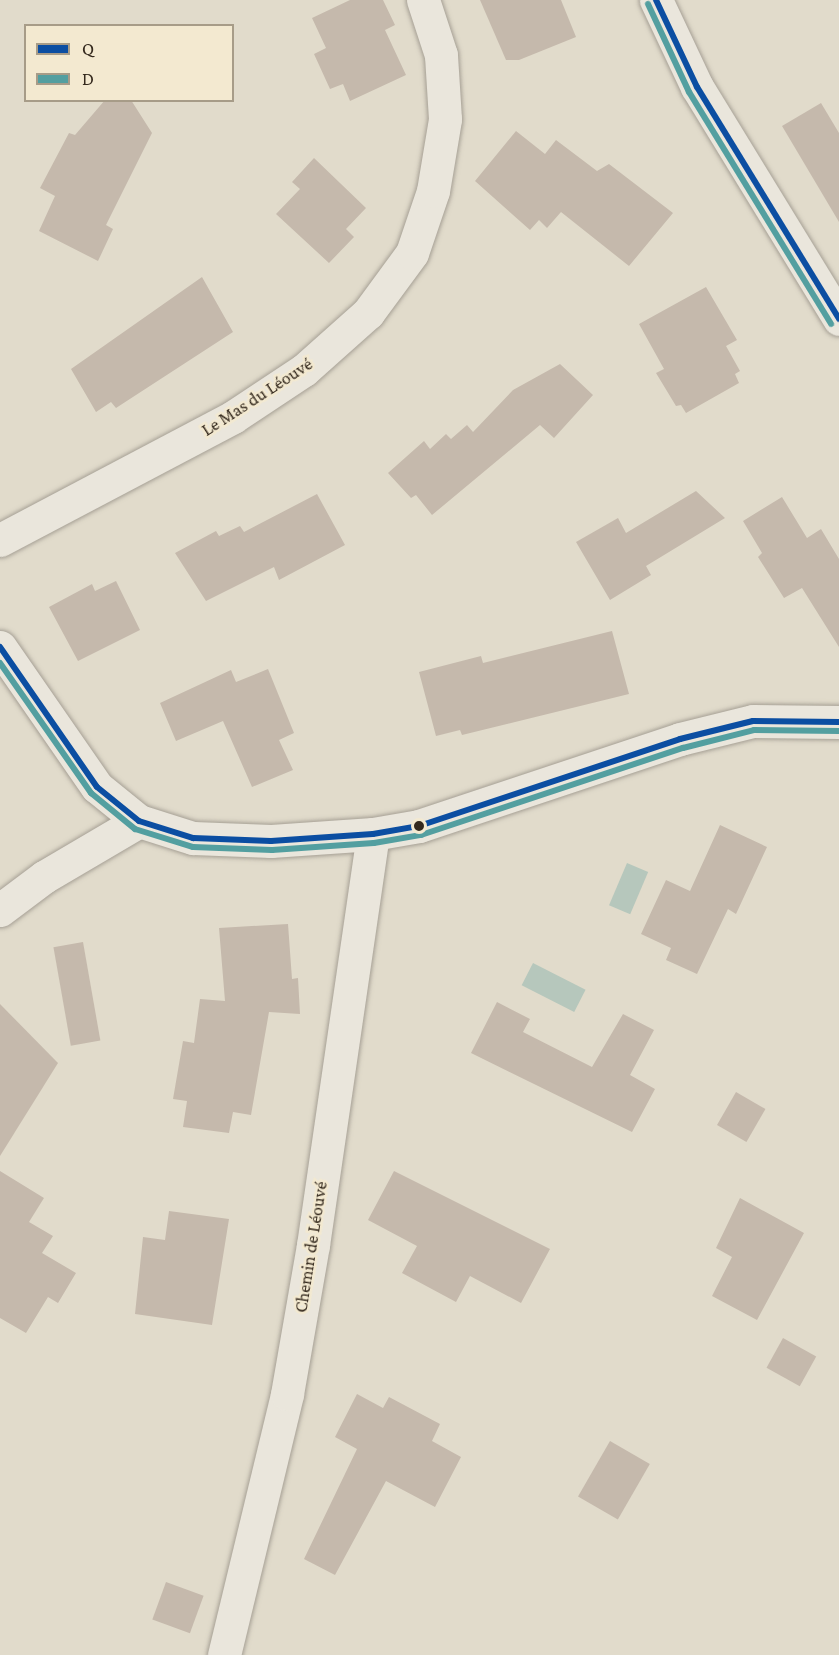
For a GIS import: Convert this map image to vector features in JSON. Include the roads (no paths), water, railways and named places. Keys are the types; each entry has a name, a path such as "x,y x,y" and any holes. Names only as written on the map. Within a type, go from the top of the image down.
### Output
{"street":[{"name":"Le Mas du Léouvé","path":"0,540 233,417 304,370 368,313 412,254 433,191 445,118 441,55 423,0"},
{"path":"656,0 697,87 839,319"},
{"path":"0,647 97,787 139,821 193,838 271,841 373,834 419,826 680,739 753,721 839,722"},
{"path":"0,910 44,877 139,821"},
{"name":"Chemin de Léouvé","path":"224,1655 289,1382 313,1245 373,834"}]}
